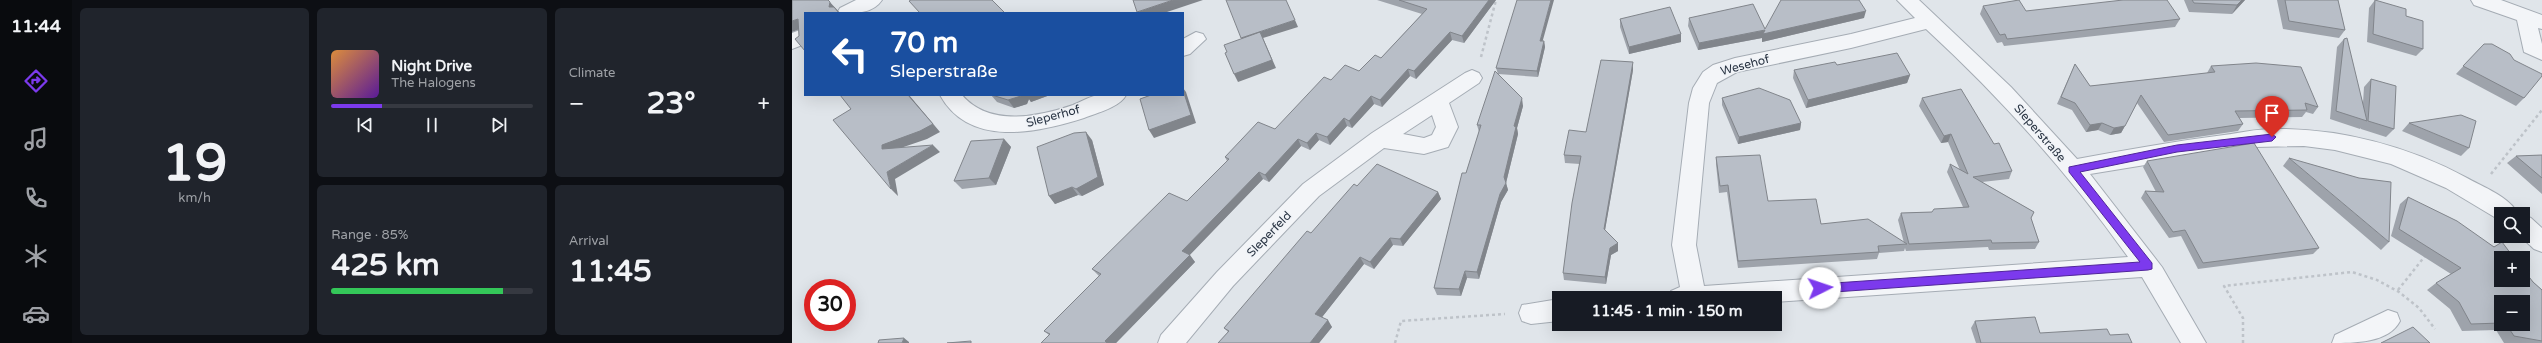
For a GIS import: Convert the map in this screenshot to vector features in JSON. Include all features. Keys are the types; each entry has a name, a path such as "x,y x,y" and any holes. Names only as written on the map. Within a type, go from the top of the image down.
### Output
{"street":[{"name":"Sleperstraße","path":"1906,0 1930,21 2014,103 2111,215 2148,266 2194,343"},
{"path":"2481,0 2534,19 2531,47 2542,53"},
{"path":"850,12 870,6"},
{"name":"Wesehof","path":"1687,291 1684,245 1699,103 1705,81 1718,70 1736,65 1851,41 1930,21"},
{"path":"792,42 804,36"},
{"name":"Sleperfeld","path":"1170,343 1225,279 1311,190 1380,139 1472,78"},
{"name":"Sleperhof","path":"951,96 968,114 993,125 1022,125 1061,116 1113,96"},
{"path":"1380,139 1424,146 1440,141 1447,127 1438,101"},
{"path":"2072,169 2177,149 2272,137 2334,140 2395,156 2476,192 2497,207"},
{"path":"2530,231 2542,242"},
{"name":"Wesehof","path":"1776,291 2148,266"},
{"path":"1531,313 1552,311"},
{"path":"2344,343 2388,321"}],"path":[{"path":"1472,78 1482,54 1496,0"},
{"path":"2476,192 2542,110"},
{"path":"2398,290 2427,253"},
{"path":"2243,343 2243,318 2224,286 2352,272 2369,276 2398,290 2426,314 2435,329"},
{"path":"1395,343 1401,321 1531,313"}],"building":[{"path":"792,0 828,0 830,2 829,7 834,7 838,12 804,12 804,50 795,39 799,36 798,19 792,21"},
{"path":"992,0 1004,12 919,12 909,1"},
{"path":"1133,0 1173,0 1137,12"},
{"path":"1226,0 1286,0 1295,20 1241,38"},
{"path":"1399,0 1489,0 1462,36 1450,32 1414,71 1408,69 1380,100 1371,96 1349,121 1344,118 1327,137 1316,133 1307,143 1298,139 1265,175 1259,172 1182,251 1190,255 1105,341 1107,343 1041,343 1050,334 1044,331 1101,274 1092,269 1169,193 1187,201 1229,159 1225,157 1258,122 1275,129 1324,77 1331,80 1345,65 1359,71 1375,55 1381,58 1427,9"},
{"path":"1517,0 1551,0 1540,41 1544,41 1537,71 1496,68"},
{"path":"1781,0 1859,0 1866,11 1763,34 1765,30 1699,43 1689,18 1753,4 1765,29"},
{"path":"2019,0 2026,11 2123,0 2167,0 2180,19 2007,39 2005,34 2000,35 1983,6"},
{"path":"2192,0 2242,0 2237,5 2194,3"},
{"path":"2285,0 2338,0 2345,30 2289,21"},
{"path":"2375,0 2406,9 2406,16 2423,21 2423,49 2373,34"},
{"path":"1670,7 1681,34 1629,47 1620,19"},
{"path":"1260,32 1272,60 1234,74 1225,53 1227,52 1224,45"},
{"path":"2347,38 2367,121 2336,111 2344,39"},
{"path":"2484,44 2492,44 2510,54 2514,60 2542,74 2524,98 2463,66"},
{"path":"1897,53 1910,75 1808,100 1794,70 1835,62 1837,65"},
{"path":"1601,60 1633,62 1604,229 1618,243 1610,248 1605,277 1563,273 1572,203 1581,156 1564,155 1569,130 1586,132"},
{"path":"2256,63 2301,67 2318,107 2305,103 2307,110 2235,111 2243,124 2168,135 2141,95 2125,126 2114,128 2102,123 2090,125 2075,103 2061,97 2075,64 2090,86 2215,72 2211,66"},
{"path":"1495,71 1522,98 1514,126 1516,127 1504,177 1506,183 1500,194 1477,272 1465,271 1459,289 1434,288 1462,173 1466,173 1481,125 1477,125"},
{"path":"2371,79 2396,86 2394,129 2368,121"},
{"path":"1759,88 1790,100 1801,123 1739,137 1722,98"},
{"path":"1961,89 1994,144 1999,143 2012,171 1973,177 2034,212 2031,218 2039,242 1992,243 1991,240 1909,244 1901,213 1932,212 1934,209 1969,207 1950,164 1968,174 1951,134 1944,136 1922,98"},
{"path":"1184,93 1191,115 1149,130 1140,99 1148,96 1184,96"},
{"path":"841,96 909,96 933,124 920,131 882,145 882,149 933,145 887,172 891,189 833,120 851,109"},
{"path":"995,96 1021,96 1008,100"},
{"path":"2461,115 2476,121 2469,148 2409,123"},
{"path":"1086,132 1098,177 1076,189 1072,187 1049,196 1037,147 1074,133"},
{"path":"1004,139 989,178 954,181 971,141"},
{"path":"2254,143 2319,248 2203,263 2185,230 2173,232 2145,191 2164,192 2147,161"},
{"path":"1760,155 1768,201 1816,199 1821,224 1868,219 1907,244 1878,246 1879,252 1738,261 1728,185 1720,186 1716,157"},
{"path":"2542,155 2542,178 2516,156"},
{"path":"2289,158 2359,178 2391,182 2389,242"},
{"path":"1377,164 1438,192 1400,239 1390,238 1370,262 1360,257 1315,314 1328,320 1310,343 1218,343 1229,331 1224,328 1307,231 1311,233 1354,184 1357,186"},
{"path":"2408,197 2457,221 2494,247 2503,243 2509,251 2494,251 2494,287 2530,287 2530,278 2542,290 2542,341 2514,336 2511,331 2530,331 2530,295 2494,295 2494,323 2471,324 2459,302 2436,283 2461,268 2399,229"},
{"path":"2035,317 2040,333 2107,329 2110,335 2128,334 2132,343 1981,343 1975,321"},
{"path":"2413,327 2430,343 2381,343"},
{"path":"904,338 902,343 878,343 879,340"},
{"path":"971,341 971,343 947,343"}],"route":[{"path":"1820,288 2148,266 2111,215 2072,169 2177,149 2272,137"}]}
